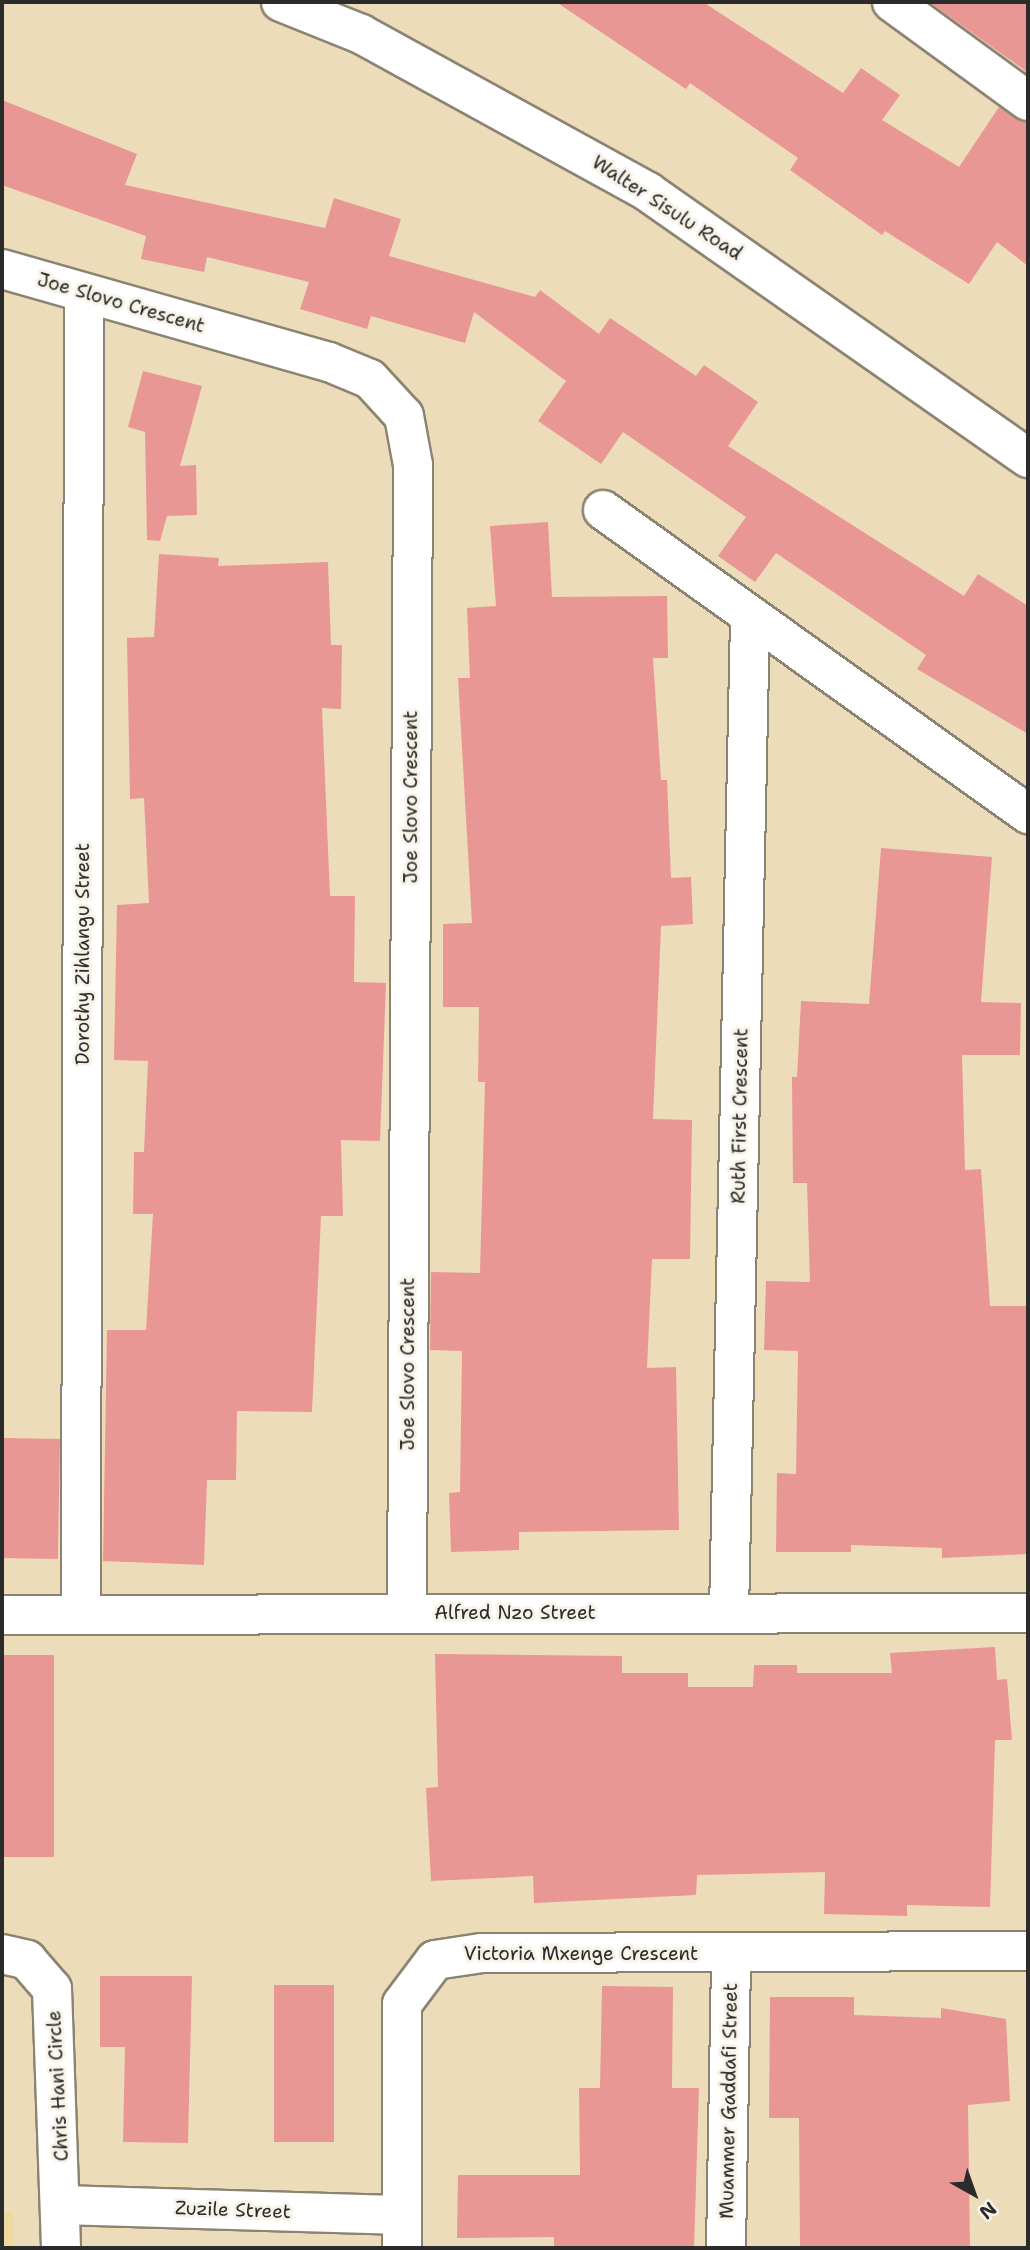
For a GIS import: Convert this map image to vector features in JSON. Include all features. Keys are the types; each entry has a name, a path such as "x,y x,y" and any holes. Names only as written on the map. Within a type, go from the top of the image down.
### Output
{"street":[{"name":"Walter Sisulu Road","path":"281,2 361,34 648,191 1028,458"},
{"path":"892,2 1028,101"},
{"name":"Joe Slovo Crescent","path":"2,269 329,362 370,379 404,416 413,465 407,1614"},
{"name":"Dorothy Zihlangu Street","path":"81,1615 84,294"},
{"path":"603,510 750,619 1028,814"},
{"name":"Ruth First Crescent","path":"729,1612 750,619"},
{"name":"Alfred Nzo Street","path":"2,1615 1028,1613"},
{"name":"Victoria Mxenge Crescent","path":"402,2232 402,2004 422,1969 452,1954 1028,1951"},
{"name":"Chris Hani Circle","path":"2,1954 27,1960 52,1989 63,2205 61,2248"},
{"name":"Muammer Gaddafi Street","path":"726,2248 731,1954"},
{"name":"Zuzile Street","path":"63,2205 402,2232"}],"sand":[{"path":"2,2212 13,2212 13,2248 2,2248"}],"building":[{"path":"556,2 703,2 843,93 861,68 900,95 882,120 959,167 999,107 1028,122 1028,266 997,242 969,284 885,231 882,235 790,170 798,158 690,83 686,89"},
{"path":"929,2 1028,2 1028,74 1023,69"},
{"path":"2,100 137,154 125,185 325,228 334,198 401,219 389,256 535,297 540,290 599,334 610,318 696,376 704,365 758,402 728,446 964,596 978,574 1028,606 1028,734 917,669 926,655 776,553 755,582 718,556 746,517 623,432 601,464 538,421 566,381 474,312 465,343 371,316 367,329 300,309 309,282 207,257 204,272 141,259 146,236 2,185"},
{"path":"143,371 202,386 180,466 196,465 197,515 167,516 160,541 147,540 145,432 128,427"},
{"path":"548,522 552,597 667,596 668,658 653,658 661,780 667,780 671,878 691,877 693,924 661,926 653,1119 692,1120 690,1259 652,1259 647,1368 676,1367 679,1530 519,1532 519,1550 451,1552 449,1493 460,1492 462,1351 430,1350 431,1272 480,1273 485,1082 478,1082 479,1007 443,1007 443,924 472,923 458,678 470,678 467,608 496,606 490,526"},
{"path":"159,554 219,558 218,566 328,562 331,645 342,645 341,709 322,708 330,896 355,896 354,982 386,983 380,1141 341,1140 343,1216 321,1216 312,1412 237,1411 236,1480 207,1480 204,1565 103,1561 107,1330 146,1330 153,1214 133,1214 134,1152 144,1152 148,1061 114,1060 117,905 149,903 144,798 130,799 127,638 154,637"},
{"path":"881,848 992,857 981,1002 1021,1003 1020,1055 962,1055 965,1170 981,1169 990,1306 1028,1306 1028,1554 942,1558 942,1548 851,1545 851,1552 776,1552 777,1473 796,1474 798,1351 764,1350 766,1281 810,1282 807,1183 793,1183 792,1077 797,1077 801,1001 869,1004"},
{"path":"2,1438 60,1439 58,1559 2,1558"},
{"path":"995,1647 997,1680 1007,1679 1012,1740 995,1740 990,1907 907,1905 907,1916 824,1914 825,1872 697,1875 696,1895 534,1903 533,1876 431,1881 426,1788 438,1787 435,1654 622,1656 622,1673 688,1673 688,1687 753,1687 754,1665 797,1665 797,1673 892,1673 890,1653"},
{"path":"2,1655 54,1655 54,1857 2,1857"},
{"path":"100,1976 192,1976 188,2143 123,2142 125,2047 100,2047"},
{"path":"274,1985 334,1985 334,2142 274,2142"},
{"path":"602,1986 673,1987 672,2088 699,2088 694,2248 554,2248 554,2237 457,2238 458,2175 580,2175 579,2088 600,2088"},
{"path":"770,1997 854,1997 854,2015 941,2018 941,2008 1006,2019 1010,2101 968,2105 970,2248 800,2248 799,2118 769,2118"}]}
